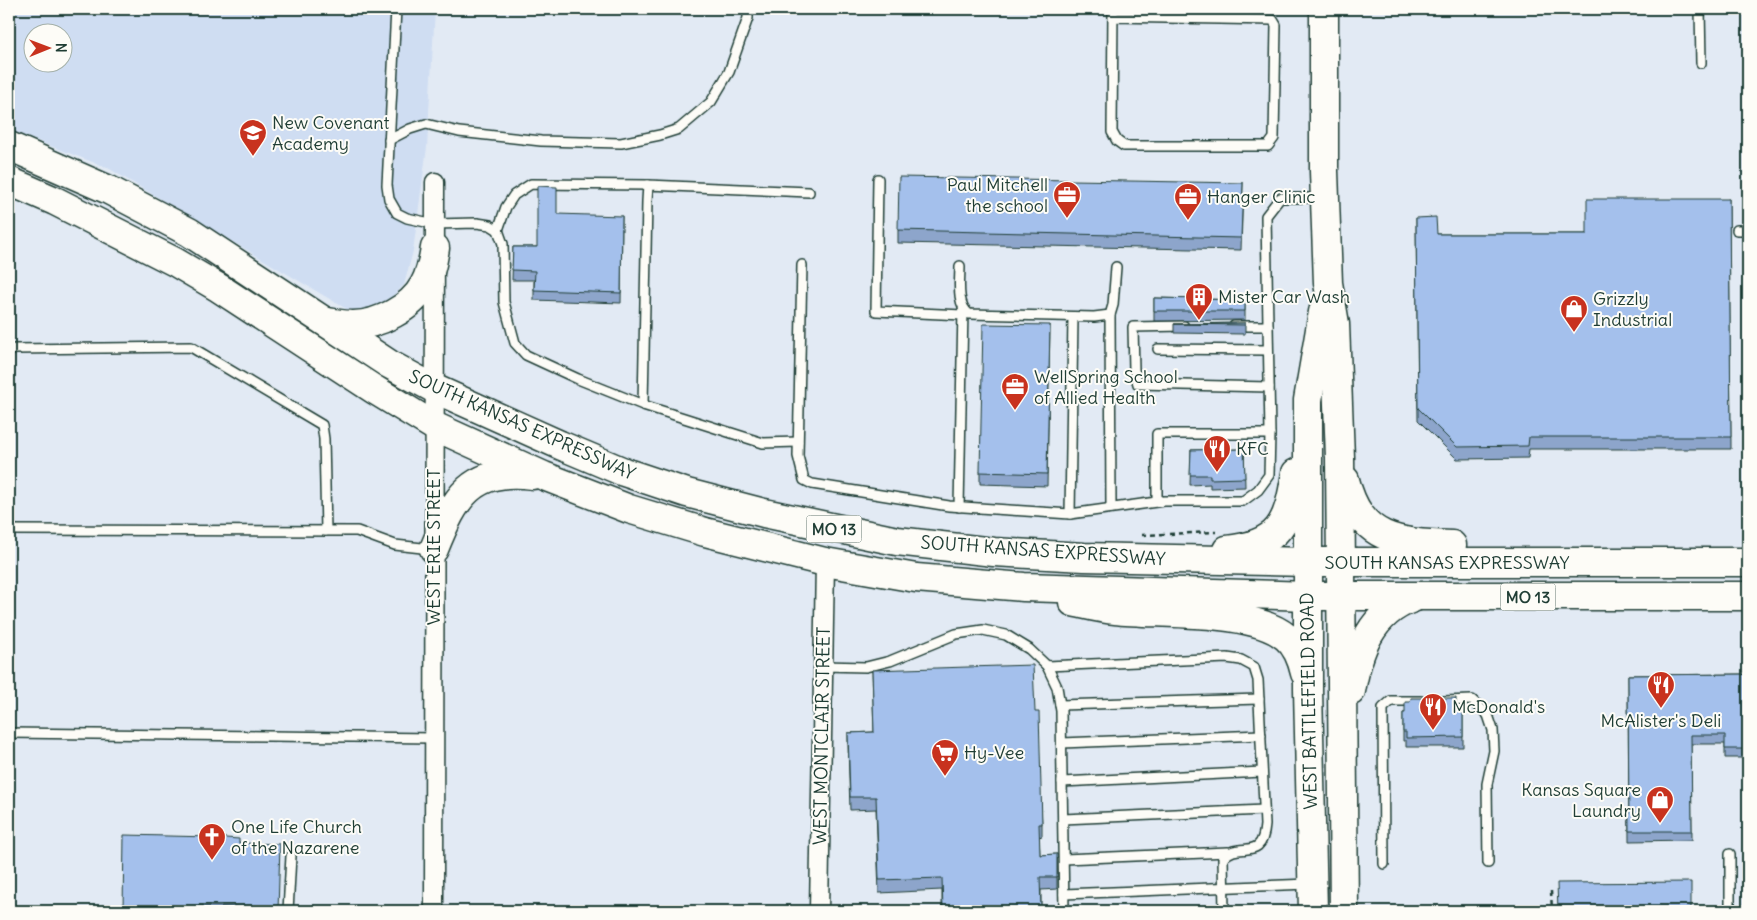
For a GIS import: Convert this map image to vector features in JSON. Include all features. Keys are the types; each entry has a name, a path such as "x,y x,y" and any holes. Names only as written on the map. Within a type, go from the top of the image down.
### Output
{"main road":[{"name":"WEST BATTLEFIELD ROAD","path":"1324,9 1325,198 1328,283 1335,324 1340,458 1344,911"},
{"name":"SOUTH KANSAS EXPRESSWAY","path":"9,146 109,190 181,228 389,364 433,388 624,472 687,493 754,511 897,541 994,552 1084,557 1308,562 1748,562"},
{"name":"SOUTH KANSAS EXPRESSWAY","path":"9,181 55,201 183,266 434,426 544,476 629,509 705,532 825,562 916,578 1024,587 1413,598 1748,596"},
{"path":"324,322 360,325 379,320 400,309 419,293 424,285 432,265 435,236"},
{"name":"WEST BATTLEFIELD ROAD","path":"1313,911 1308,689 1308,400 1328,283"},
{"path":"1084,557 1226,550 1253,546 1271,536 1284,521 1289,508 1308,400"},
{"path":"1340,458 1346,484 1356,510 1369,525 1388,537 1415,544 1564,550 1634,563"},
{"path":"434,549 450,512 463,494 480,481 499,474 544,476"},
{"path":"1024,587 1064,600 1106,609 1236,618 1265,626 1285,636 1294,645 1299,654 1308,689"},
{"path":"1343,774 1349,699 1362,648 1381,617 1395,606 1413,598"}],"street":[{"name":"WEST ERIE STREET","path":"434,911 433,388 435,182"},
{"name":"WEST MONTCLAIR STREET","path":"819,911 825,562"}],"lane":[{"path":"396,9 386,185 389,199 397,213 435,236 477,223 490,225 498,230 503,244 504,302 515,343 526,355 578,379 643,405 763,443 798,442"},
{"path":"389,140 410,129 426,124 459,132 541,141 621,143 679,129 711,102 729,72 748,18 748,9"},
{"path":"1700,9 1701,63"},
{"path":"1113,13 1273,20 1276,25 1274,138 1268,146 1124,146 1117,140 1112,132 1113,13"},
{"path":"878,179 876,311 963,312 969,314 1073,317 1110,315"},
{"path":"498,230 506,207 514,195 531,184 809,192"},
{"path":"643,405 648,186"},
{"path":"802,264 798,456 804,480 812,484 959,507 1070,514 1157,502 1243,501 1258,490 1269,475 1266,216 1280,198 1325,198"},
{"path":"1737,230 1748,230"},
{"path":"959,507 963,312 960,266"},
{"path":"1111,508 1110,315 1113,305 1116,268"},
{"path":"1070,514 1073,317"},
{"path":"1191,326 1133,326 1134,370 1138,384 1269,387"},
{"path":"1229,326 1268,326"},
{"path":"9,352 14,349 192,348 322,425 326,531"},
{"path":"1158,349 1268,350"},
{"path":"1157,502 1157,434 1270,434"},
{"path":"9,530 357,531 395,545 434,549"},
{"path":"823,666 866,667 890,661 956,634 983,630 1006,635 1029,649 1047,666 1057,687 1060,705 1064,911"},
{"path":"1047,666 1227,658 1241,660 1254,666 1258,680 1264,840 1257,847 1228,852 1064,860"},
{"path":"1060,705 1259,699"},
{"path":"1384,864 1383,708 1391,702 1472,700 1488,715 1493,730 1494,751 1487,784 1488,864"},
{"path":"9,733 434,738"},
{"path":"1062,743 1261,735"},
{"path":"1062,782 1262,772"},
{"path":"1063,819 1264,810"},
{"path":"1224,911 1223,858 1228,852"},
{"path":"1730,854 1730,911"},
{"path":"288,911 291,856"},
{"path":"1064,894 1312,884"}],"path":[{"path":"1142,535 1221,532"},
{"path":"1551,891 1552,911"}],"shaded area":[{"name":"New Covenant Academy","path":"9,9 435,9 427,147 413,251 404,285 381,307 350,311 108,168 9,130"}],"building":[{"path":"899,177 1243,183 1241,238 898,230"},
{"path":"537,186 557,187 557,214 622,216 621,293 534,290 535,271 512,270 513,247 537,247"},
{"name":"Grizzly Industrial","path":"1587,199 1729,199 1731,437 1529,437 1528,446 1457,447 1418,408 1416,218 1436,217 1437,234 1587,234"},
{"path":"1154,298 1245,300 1245,311 1154,311"},
{"path":"1245,323 1245,325 1174,324"},
{"name":"WellSpring School of Allied Health","path":"983,324 1050,325 1047,474 980,472"},
{"path":"1244,449 1245,478 1210,479 1210,475 1190,475 1191,450"},
{"name":"Hy-Vee","path":"1033,665 1035,712 1039,712 1042,824 1039,824 1040,855 1057,854 1057,877 1040,877 1041,910 943,911 942,878 879,880 876,797 850,797 848,733 874,732 872,670"},
{"path":"1748,674 1748,749 1725,749 1725,735 1691,735 1692,831 1629,831 1628,675"},
{"path":"1411,698 1456,698 1456,709 1463,709 1463,737 1406,738 1406,732 1403,732 1403,713 1405,713 1405,702 1410,702"},
{"path":"124,835 212,837 239,839 239,843 280,844 278,911 238,911 238,907 195,906 195,911 123,911"},
{"path":"1691,882 1691,911 1558,911 1557,883"}],"place":[{"name":"New Covenant Academy","path":"253,157"},
{"name":"Paul Mitchell the school","path":"1067,219"},
{"name":"Hanger Clinic","path":"1188,221"},
{"name":"Mister Car Wash","path":"1199,321"},
{"name":"Grizzly Industrial","path":"1574,333"},
{"name":"WellSpring School of Allied Health","path":"1015,411"},
{"name":"KFC","path":"1217,473"},
{"name":"McAlister's Deli","path":"1661,709"},
{"name":"McDonald's","path":"1433,731"},
{"name":"Hy-Vee","path":"945,777"},
{"name":"Kansas Square Laundry","path":"1660,824"},
{"name":"One Life Church of the Nazarene","path":"212,861"}]}
